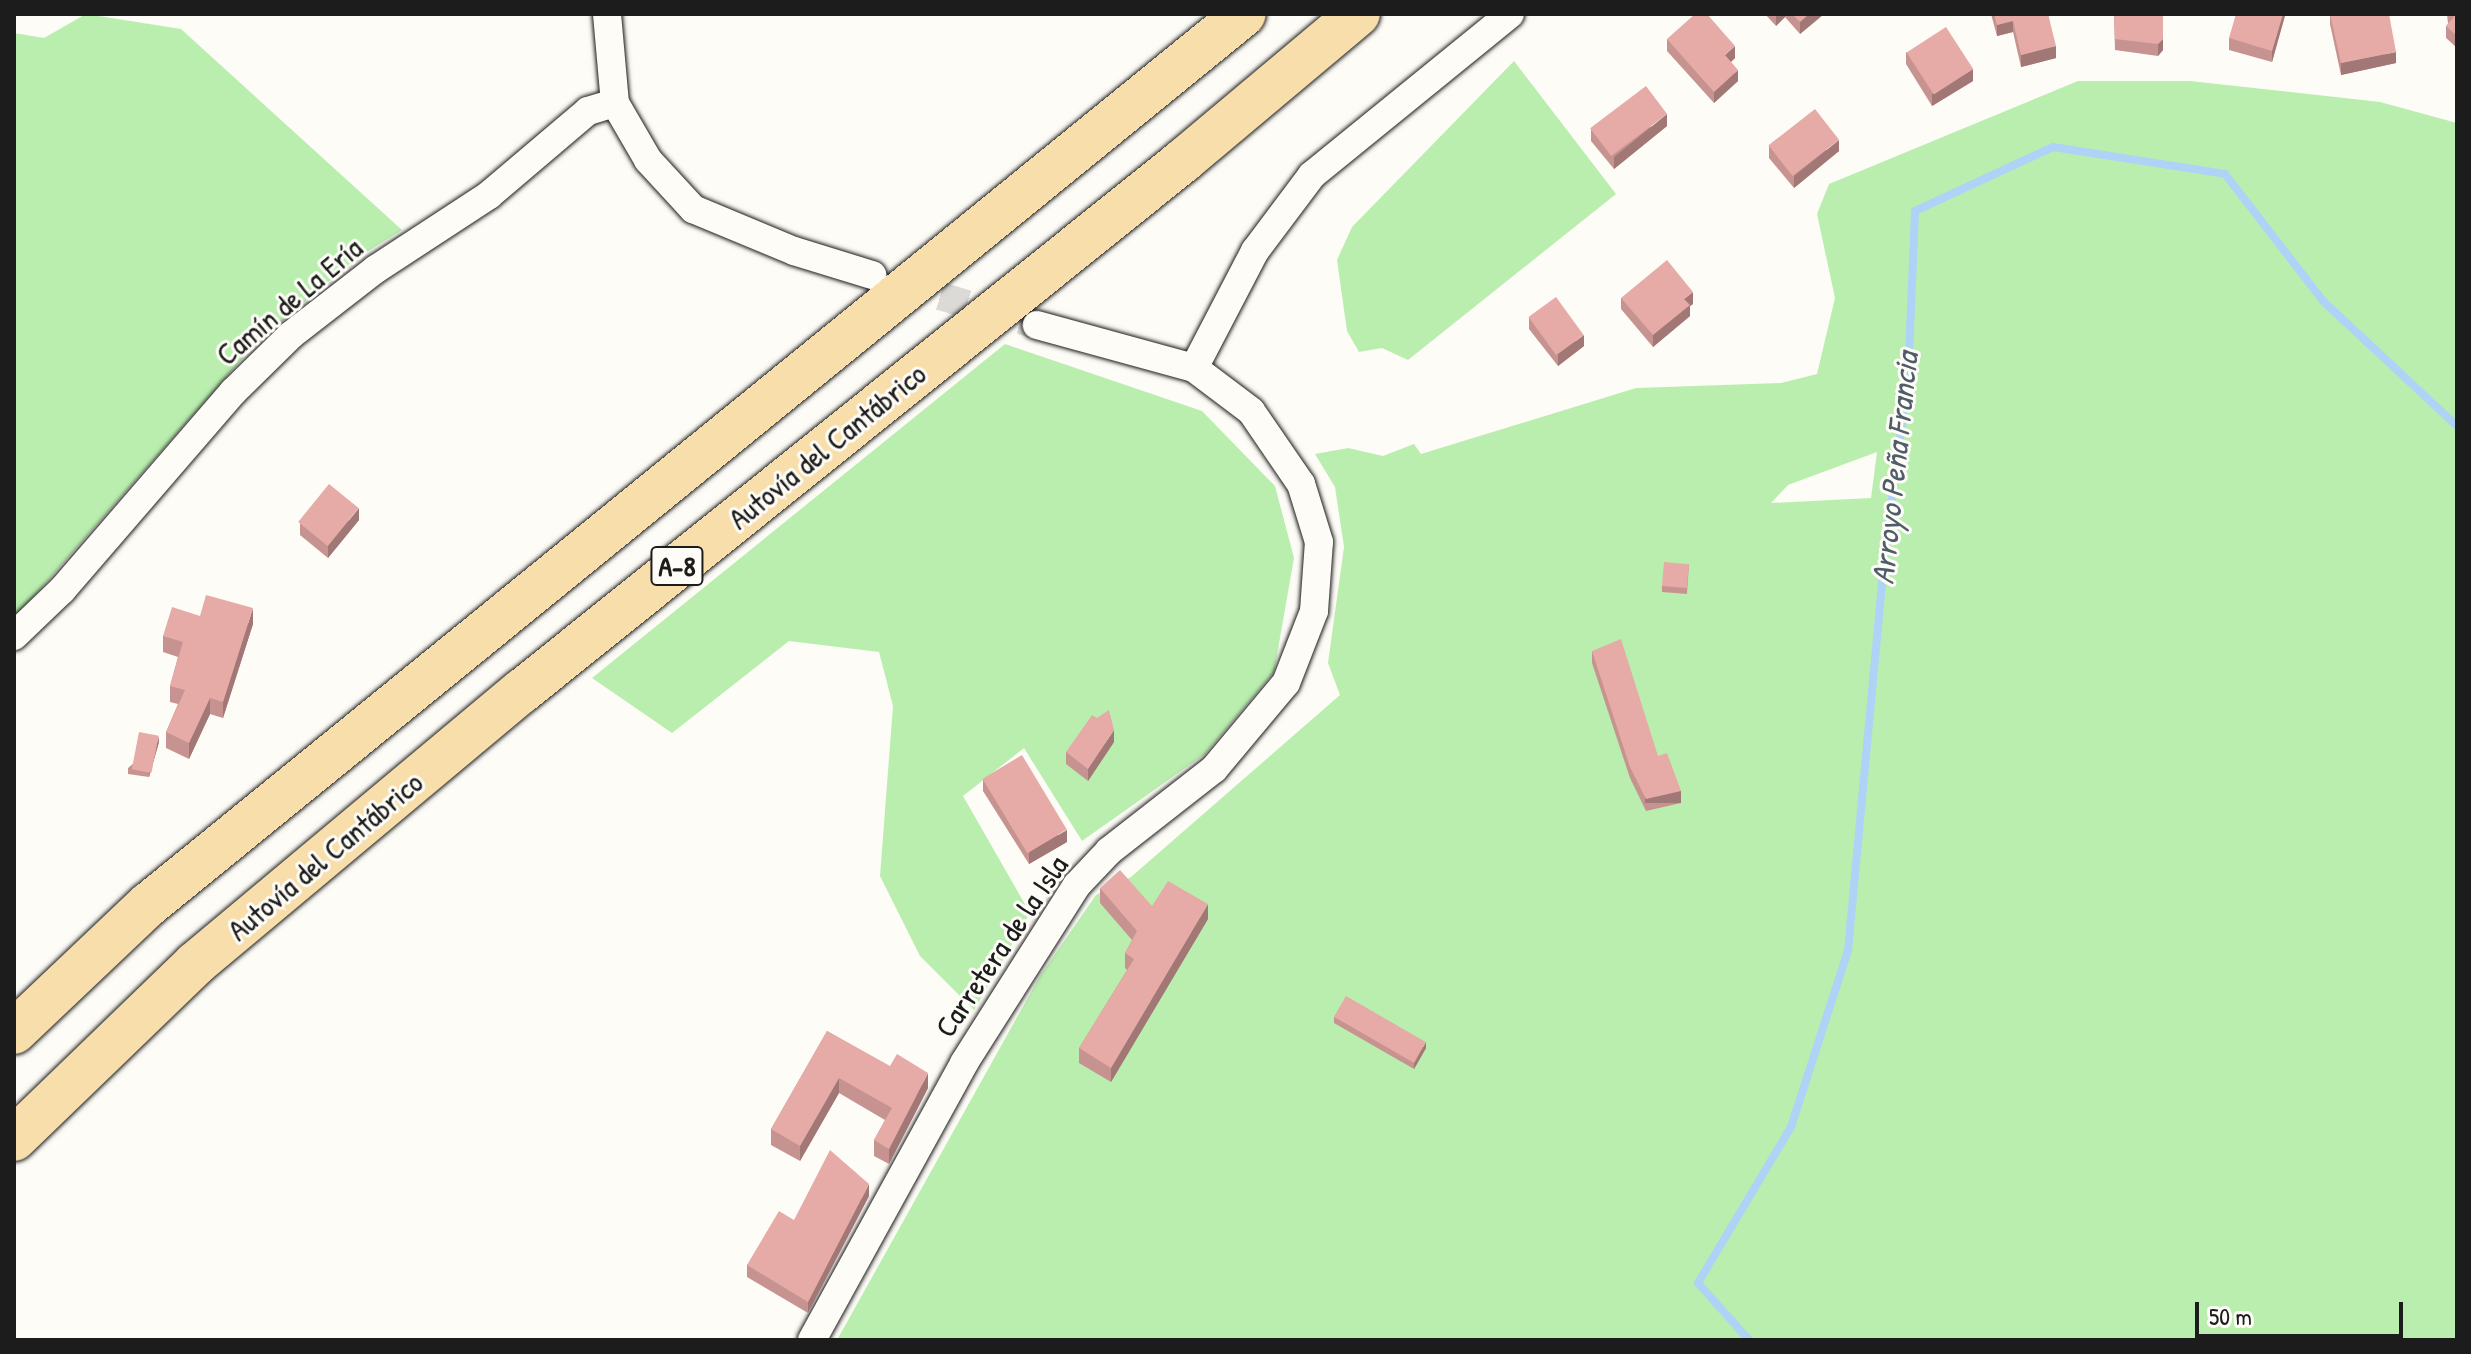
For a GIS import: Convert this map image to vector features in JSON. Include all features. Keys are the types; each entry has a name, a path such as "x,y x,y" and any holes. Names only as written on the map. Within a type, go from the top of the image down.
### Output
{"highway":[{"path":"1191,59 1237,14"},
{"name":"A-8","path":"14,1032 148,905 1244,14"},
{"name":"Autovía del Cantábrico","path":"14,1139 195,964 522,691 1184,160 1358,14"}],"street":[{"path":"607,14 615,103 648,160 693,209 794,251 872,275"},
{"path":"1194,368 1255,251 1312,175 1510,14"},
{"name":"Camín de La Ería","path":"14,636 62,590 233,392 291,335 376,269 489,195 588,111 615,103"},
{"name":"Carretera de la Isla","path":"812,1340 964,1063 1077,885 1109,851 1214,769 1286,683 1314,611 1319,542 1301,484 1251,411 1194,368 1037,325"}],"green space":[{"path":"86,14 181,29 402,230 354,260 256,343 14,619 14,33 44,38"},
{"path":"1514,61 1616,194 1408,360 1382,348 1359,352 1347,331 1337,260 1352,227"},
{"path":"2078,81 2190,81 2380,102 2457,123 2457,1340 837,1340 1040,976 1096,895 1131,877 1340,695 1328,663 1344,547 1335,487 1315,454 1348,448 1383,456 1414,444 1421,454 1636,388 1781,383 1817,374 1835,298 1817,214 1829,184","holes":["1877,452 1871,498 1771,503 1788,485"]},
{"path":"1005,344 1202,411 1275,486 1294,558 1274,672 1205,754 1082,841 1024,748 963,796 1030,913 974,1010 920,956 880,876 893,706 879,652 789,641 672,733 592,678"}],"building":[{"path":"1695,14 1707,14 1735,46 1725,55 1738,70 1714,92 1667,39"},
{"path":"1792,14 1809,14 1800,22"},
{"path":"1994,14 2048,14 2056,46 2021,55 2013,21 1997,25"},
{"path":"2114,14 2163,14 2163,39 2158,44 2115,39"},
{"path":"2236,14 2283,14 2272,51 2229,38"},
{"path":"2330,14 2389,14 2396,52 2341,63"},
{"path":"2451,14 2457,14 2457,36 2446,26 2454,17"},
{"path":"1946,27 1973,69 1934,95 1907,53"},
{"path":"1646,86 1667,114 1611,156 1590,128"},
{"path":"1815,109 1839,140 1793,176 1769,145"},
{"path":"1667,260 1693,292 1684,299 1690,305 1653,335 1621,298"},
{"path":"1556,297 1584,335 1556,355 1528,317"},
{"path":"329,484 359,508 328,546 298,522"},
{"path":"1664,562 1689,564 1687,588 1662,586"},
{"path":"206,595 253,608 223,702 210,698 189,743 166,732 185,690 170,686 183,642 163,636 172,607 200,616"},
{"path":"1621,639 1658,756 1667,753 1681,791 1646,799 1630,767 1592,651"},
{"path":"1109,710 1114,730 1088,769 1066,752 1092,715 1097,718"},
{"path":"139,732 159,736 151,773 132,769"},
{"path":"1022,755 1067,830 1027,853 983,779"},
{"path":"1120,870 1152,906 1168,881 1208,904 1111,1068 1079,1048 1134,959 1125,953 1137,931 1100,888"},
{"path":"1346,996 1426,1042 1414,1063 1334,1017"},
{"path":"827,1031 890,1066 897,1054 928,1073 889,1149 874,1140 892,1108 839,1078 800,1146 771,1129"},
{"path":"830,1150 869,1184 808,1302 747,1265 779,1211 794,1220"}],"waterway":[{"name":"Arroyo Peña Francia","path":"1749,1340 1698,1283 1791,1127 1848,950 1886,542 1908,379 1915,211 2053,147 2225,174 2323,301 2457,426"}],"tunnel":[{"path":"900,284 1037,325"}]}
